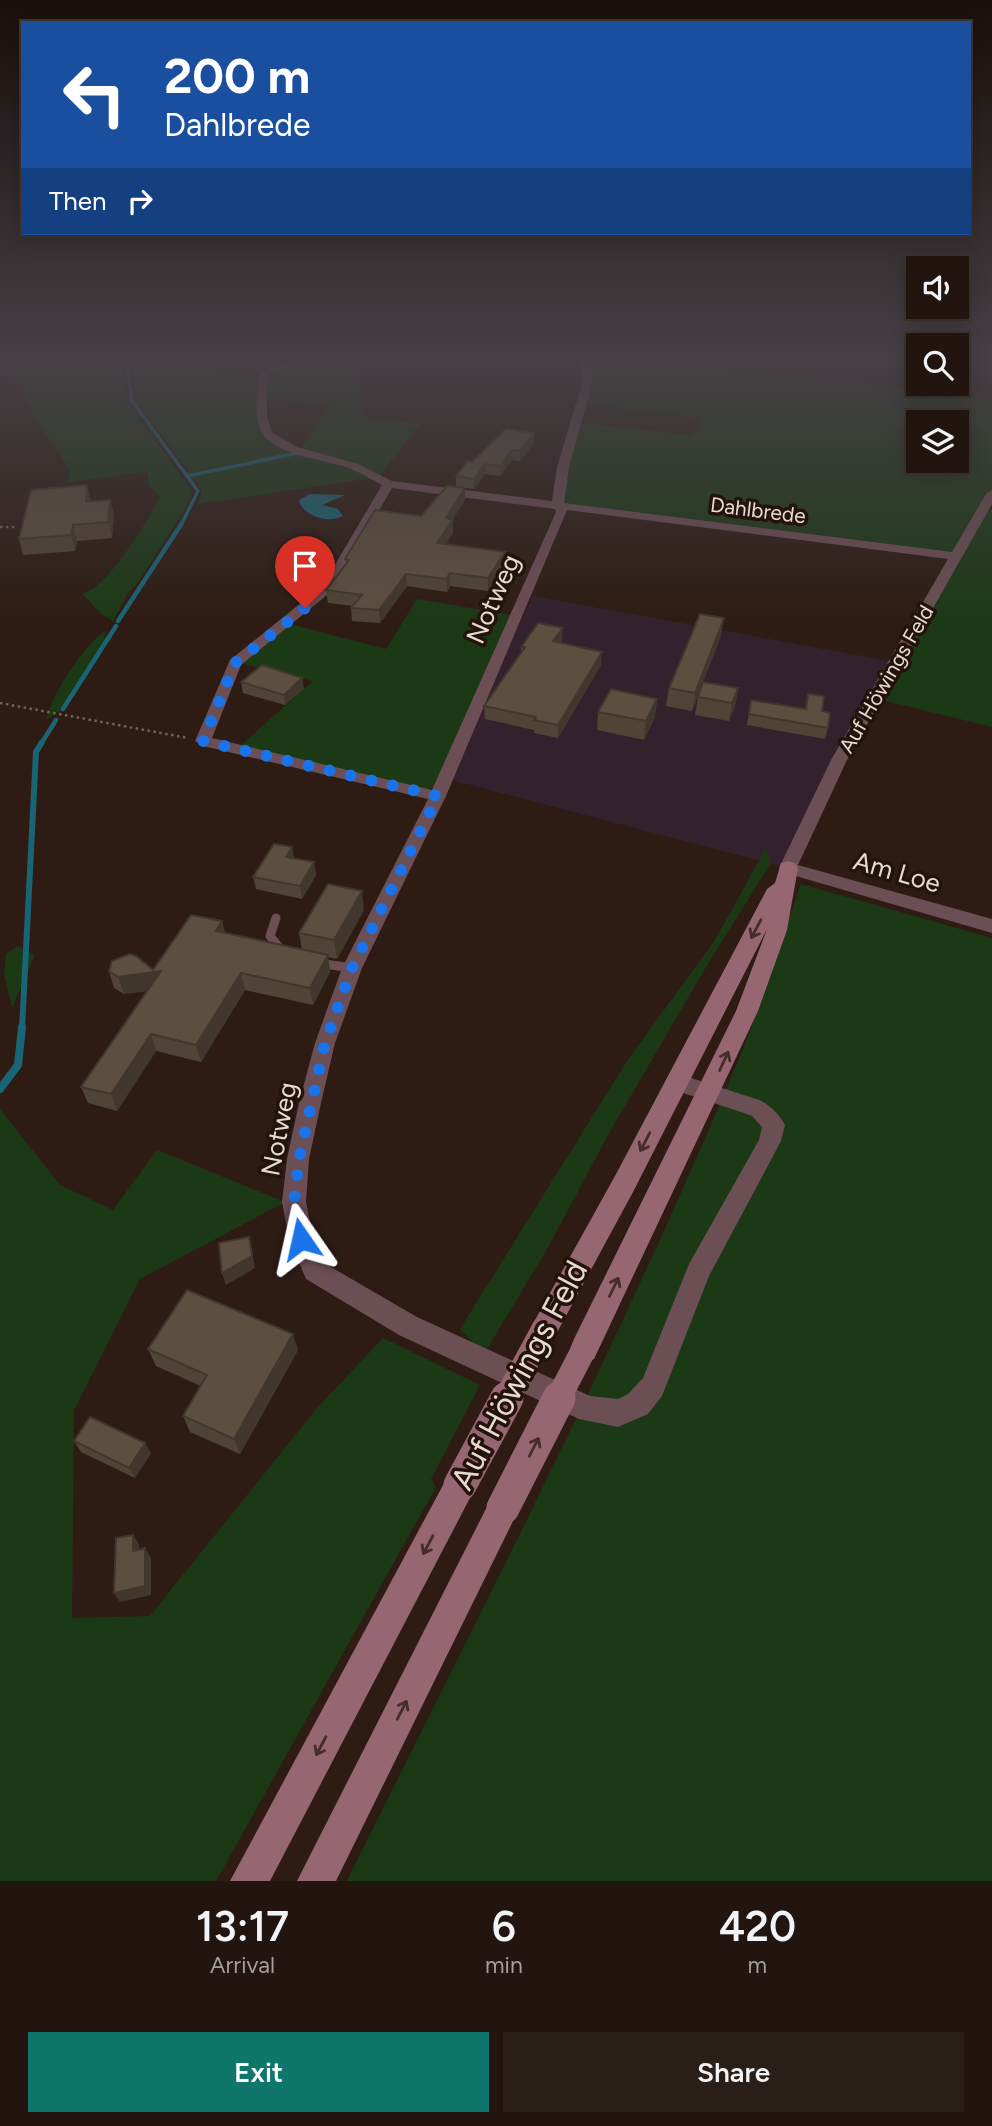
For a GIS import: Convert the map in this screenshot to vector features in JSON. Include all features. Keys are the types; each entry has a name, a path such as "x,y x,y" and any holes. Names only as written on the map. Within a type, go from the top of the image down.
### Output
{"main road":[{"name":"Auf Höwings Feld","path":"249,1881 788,868"},
{"name":"Auf Höwings Feld","path":"316,1881 584,1349 709,1093 747,1011 777,930 788,868"}],"street":[{"name":"Dahlbrede","path":"281,444 354,466 389,484 956,556"},
{"name":"Notweg","path":"570,444 558,502 562,506 562,512 438,796 352,968 325,1043 299,1159 294,1202 301,1239 315,1271 408,1326 589,1409 618,1413 638,1404 653,1387 698,1272 770,1141 774,1125 760,1110 676,1082"},
{"path":"389,484 328,587 235,663 203,741 438,796"},
{"name":"Auf Höwings Feld","path":"788,868 839,760 992,494"},
{"name":"Am Loe","path":"788,868 992,926"}],"lane":[{"path":"276,918 270,936 283,953 295,956"},
{"path":"307,960 352,968"}],"path":[{"path":"0,527 15,527"},
{"path":"0,703 203,741"}],"shaded area":[{"path":"533,596 895,662 788,868 452,780 504,654"}],"green space":[{"path":"53,444 158,444 191,489 192,495 186,507 141,578 127,595 113,621 101,614 82,593 103,580 126,552 160,495 149,486 147,471 64,483 70,471"},
{"path":"168,444 277,444 279,447 346,465 373,478 198,504 201,495 199,484 188,476 188,471"},
{"path":"304,444 404,444 379,476 300,450"},
{"path":"575,444 906,444 906,473 969,473 969,444 992,444 992,494 984,508 992,510 992,727 874,698 955,557 564,505 560,501"},
{"path":"417,599 512,615 436,786 427,790 241,745 313,681 240,663 289,624 386,649"},
{"path":"105,631 104,649 60,711 46,720 69,671"},
{"path":"766,848 770,864 706,967 608,1135 546,1251 484,1354 460,1329 627,1061 715,940"},
{"path":"801,884 992,938 992,1881 347,1881 548,1476 645,1272 745,1044"},
{"path":"18,946 35,955 12,1008 4,974 6,954"},
{"path":"0,1109 60,1185 113,1210 157,1150 285,1202 140,1279 74,1410 72,1618 150,1616 317,1408 383,1338 480,1385 431,1479 436,1487 216,1881 0,1881"}],"water":[{"path":"310,494 345,495 322,505 338,509 343,516 324,519 305,510 299,500"}],"building":[{"path":"491,444 526,444 520,451 512,450 500,466 485,464 474,479 456,476 468,461 472,462"},
{"path":"87,485 86,502 110,500 108,522 73,525 71,535 19,539 31,490"},
{"path":"447,486 465,488 446,518 453,520 437,543 505,552 488,578 450,573 446,579 406,574 379,610 351,608 362,595 326,590 349,560 345,559 375,510 421,516"},
{"path":"700,614 724,618 695,693 669,688"},
{"path":"538,623 563,628 553,641 602,652 558,725 534,720 536,717 484,706 525,647 521,647"},
{"path":"262,665 302,678 284,695 241,682"},
{"path":"703,682 738,688 732,703 698,697"},
{"path":"611,689 657,699 646,721 598,712"},
{"path":"808,694 824,696 822,711 830,713 828,728 749,714 751,700 806,709"},
{"path":"274,844 292,847 286,857 314,862 300,886 253,877"},
{"path":"328,884 362,891 334,940 299,933"},
{"path":"191,915 222,921 216,931 328,955 310,988 241,973 196,1045 151,1034 111,1094 81,1087 161,971 118,977 109,971 112,961 130,954 153,970"},
{"path":"249,1237 252,1256 222,1273 219,1243"},
{"path":"187,1290 293,1334 234,1439 183,1416 207,1375 148,1349"},
{"path":"90,1417 145,1443 129,1468 74,1441"},
{"path":"133,1535 133,1551 145,1548 145,1586 114,1593 116,1538"}],"waterway":[{"path":"163,444 187,476"},
{"path":"187,476 298,453"},
{"path":"182,523 198,491 187,476"},
{"path":"118,621 182,523"},
{"path":"63,709 116,626"},
{"path":"41,744 56,720"},
{"path":"22,1029 36,752 42,742"},
{"path":"0,1089 18,1065 22,1027"}],"route":[{"path":"301,1239 294,1202 299,1159 325,1043 352,968 438,796 203,741 235,663 305,608"}]}
